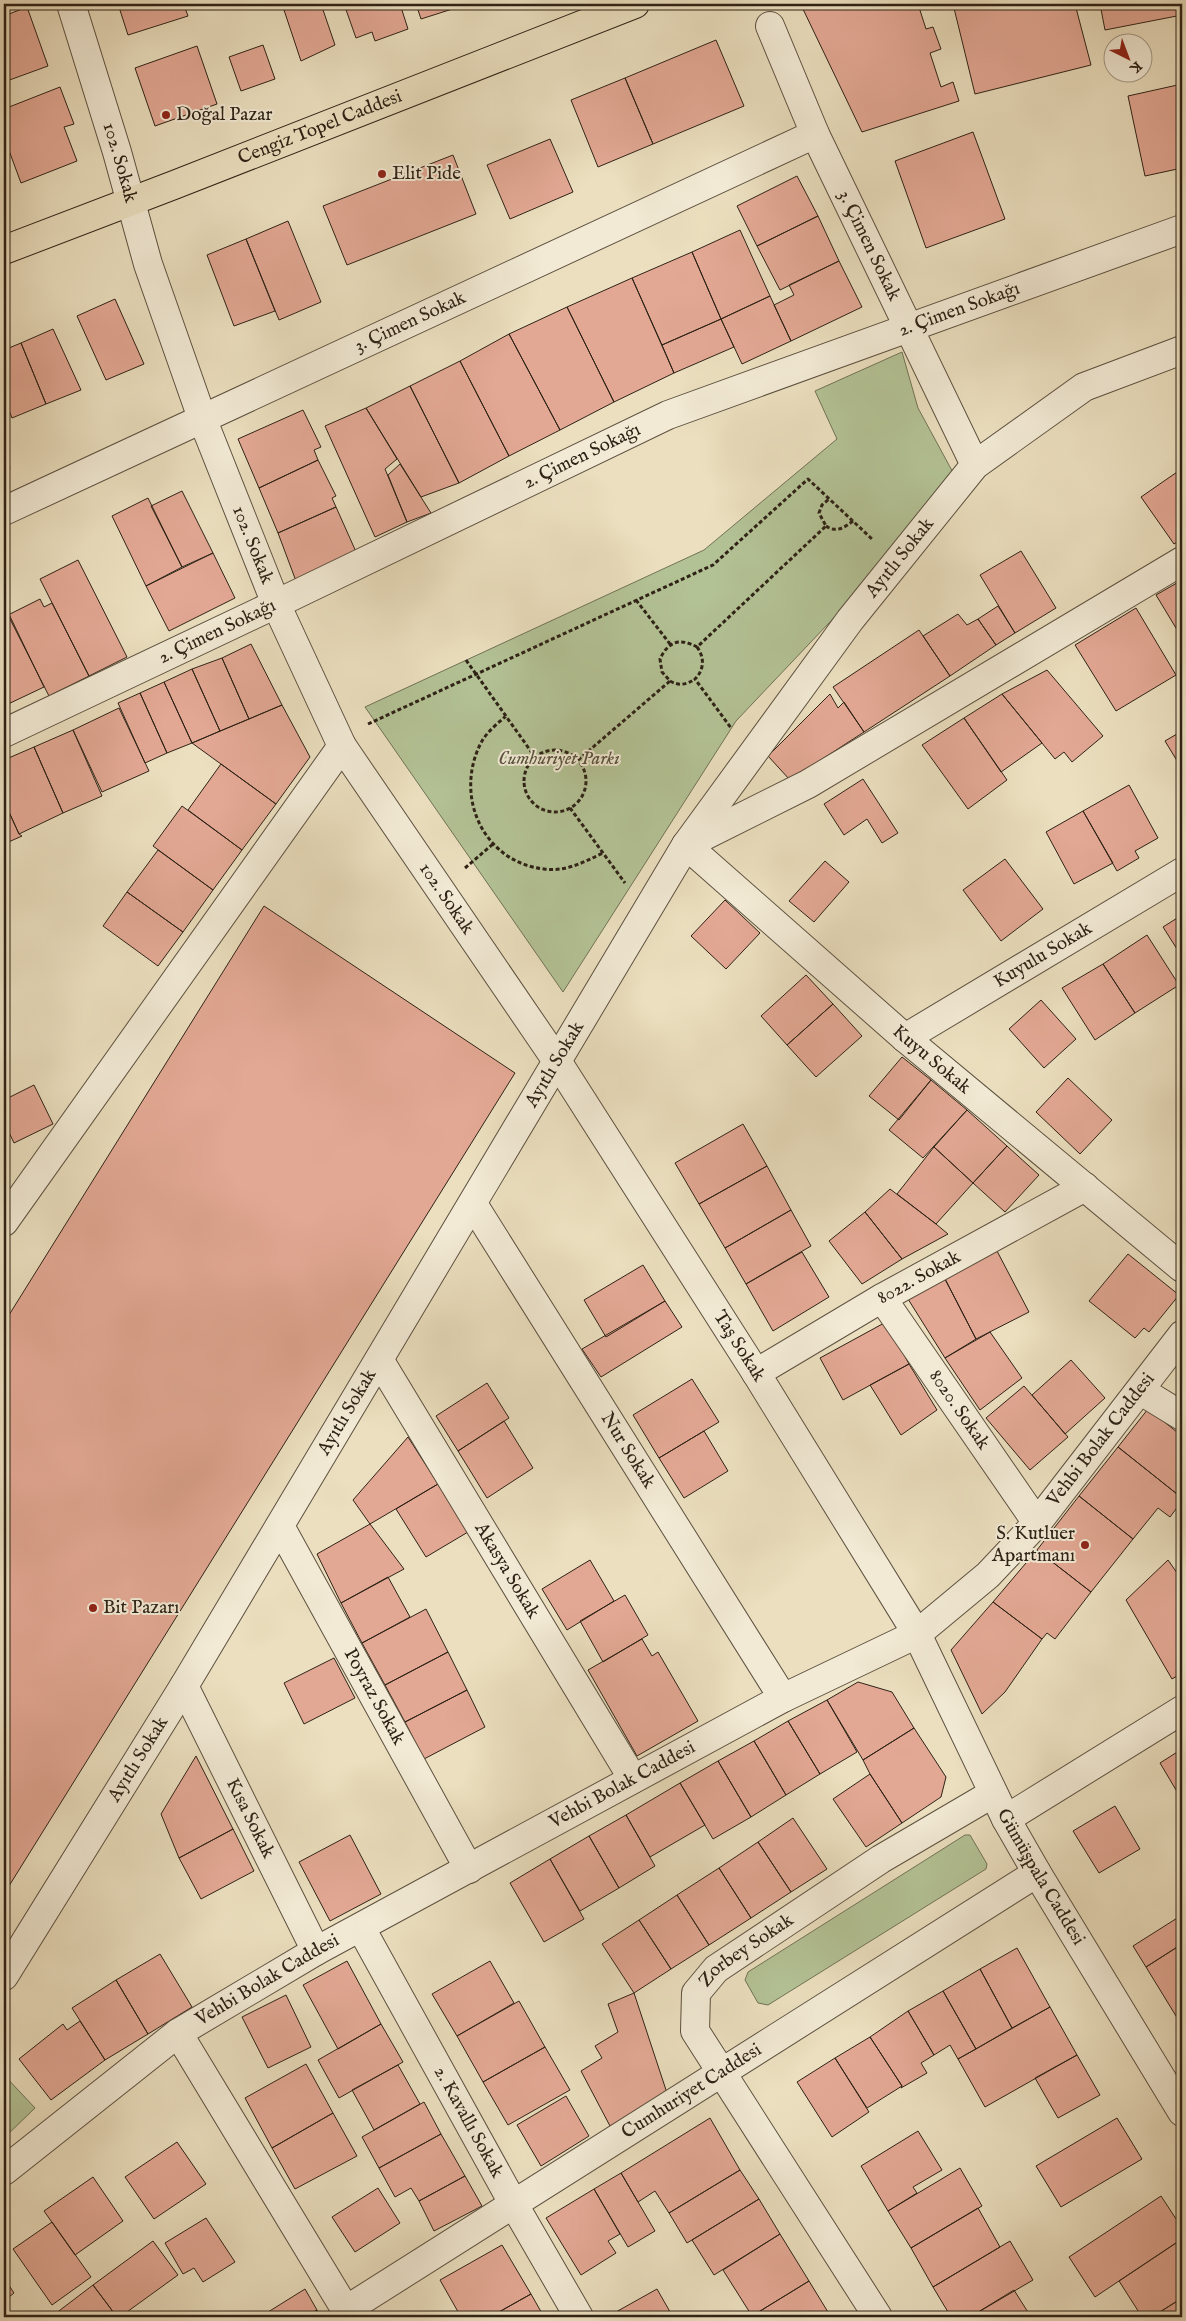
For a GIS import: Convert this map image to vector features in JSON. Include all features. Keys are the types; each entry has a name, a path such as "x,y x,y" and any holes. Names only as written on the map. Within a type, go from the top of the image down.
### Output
{"main road":[{"name":"Cengiz Topel Caddesi","path":"4,250 131,200 174,186 635,4"}],"street":[{"name":"102. Sokak","path":"71,4 131,200 148,264 202,418 276,604 342,746 557,1061"},
{"name":"3. Çimen Sokak","path":"770,26 815,134 975,464"},
{"name":"3. Çimen Sokak","path":"4,511 815,134"},
{"name":"2. Çimen Sokağı","path":"4,733 668,415 1182,229"},
{"name":"Ayıtlı Sokak","path":"4,1976 184,1686 380,1361 686,845 850,620 975,464 1084,387 1182,350"},
{"path":"686,845 808,784 1182,561"},
{"path":"4,1222 342,746"},
{"name":"Kuyu Sokak","path":"686,845 905,1038 1182,1268"},
{"name":"Kuyulu Sokak","path":"905,1038 1182,872"},
{"name":"Taş Sokak","path":"557,1061 756,1373 917,1634"},
{"name":"8022. Sokak","path":"756,1373 882,1298 1085,1187"},
{"name":"Nur Sokak","path":"473,1204 783,1698"},
{"name":"8020. Sokak","path":"882,1298 1037,1523"},
{"name":"Vehbi Bolak Caddesi","path":"4,2170 178,2033 316,1951 783,1698 917,1634 988,1575 1037,1523 1182,1336"},
{"name":"Akasya Sokak","path":"380,1361 634,1780"},
{"path":"1151,1397 1182,1416"},
{"name":"Poyraz Sokak","path":"280,1526 469,1869"},
{"name":"Gümüşpala Caddesi","path":"917,1634 992,1794 1037,1873 1182,2112"},
{"name":"Kısa Sokak","path":"184,1686 316,1951"},
{"path":"1006,1819 1182,1710"},
{"name":"Zorbey Sokak","path":"878,2317 696,2031 696,1993 716,1969 881,1859 992,1794"},
{"name":"Cumhuriyet Caddesi","path":"348,2313 513,2203 1037,1873"},
{"name":"2. Kavallı Sokak","path":"361,1928 513,2203 579,2317"},
{"path":"178,2033 348,2313"}],"path":[{"path":"363,726 713,565 808,479 897,562"},
{"path":"829,498 822,505 819,513 826,526 839,530 853,521"},
{"path":"697,647 826,526"},
{"path":"636,600 670,644"},
{"path":"676,641 683,641 697,647 703,660 702,668 695,679 689,683 676,685 670,681 662,672 660,659 670,644 676,641"},
{"path":"466,660 535,757"},
{"path":"695,679 753,754"},
{"path":"578,760 670,681"},
{"path":"506,716 483,739 472,764 470,793 477,821 493,844 517,862 545,869 574,867 603,853"},
{"path":"554,749 565,751 578,760 586,773 586,784 581,798 570,808 560,812 550,812 541,808 527,794 524,774 535,757 554,749"},
{"path":"570,808 648,910"},
{"path":"464,868 493,844"}],"green space":[{"name":"Cumhuriyet Parkı","path":"902,352 918,408 956,478 918,529 736,721 563,992 365,707 704,550 837,439 815,391"},
{"path":"965,1835 970,1835 987,1864 986,1869 768,2005 758,2003 745,1980 748,1972"},
{"path":"4,2075 35,2108 4,2138"}],"building":[{"path":"118,4 187,4 184,5 188,16 128,35"},
{"path":"282,4 321,4 335,45 301,61"},
{"path":"344,4 400,4 408,29 375,41 372,32 356,38"},
{"path":"416,4 468,4 421,19"},
{"path":"813,4 918,4 926,29 933,27 941,49 930,53 941,87 953,82 959,101 862,132 802,7"},
{"path":"953,4 1075,4 1091,65 975,94"},
{"path":"1100,4 1182,4 1182,15 1105,30"},
{"path":"27,7 48,66 4,82 4,16"},
{"path":"716,40 744,106 653,144 625,78"},
{"path":"263,45 275,79 241,91 229,57"},
{"path":"197,46 217,104 155,126 135,68"},
{"path":"625,78 653,144 598,167 571,100"},
{"path":"1182,84 1182,168 1145,176 1128,96"},
{"path":"60,87 74,124 64,127 77,161 21,183 4,137 4,109"},
{"path":"973,132 1005,219 926,248 895,161"},
{"path":"550,139 573,192 510,219 487,165"},
{"path":"453,155 476,214 347,265 323,206"},
{"path":"797,176 818,216 757,246 737,206"},
{"path":"818,216 839,261 780,290 757,246"},
{"path":"288,221 321,302 279,320 246,239"},
{"path":"740,230 770,296 721,319 692,252"},
{"path":"246,239 275,311 234,326 207,255"},
{"path":"692,252 721,319 662,345 632,278"},
{"path":"839,261 862,307 791,341 774,305 794,295 789,285"},
{"path":"632,278 674,373 614,402 567,307"},
{"path":"770,296 791,341 742,364 721,319"},
{"path":"115,299 144,364 106,380 77,316"},
{"path":"567,307 614,402 560,430 509,334"},
{"path":"721,319 734,347 674,373 662,345"},
{"path":"53,329 81,390 46,404 21,343"},
{"path":"509,334 560,430 509,456 460,361"},
{"path":"21,343 46,404 12,418 4,398 4,350"},
{"path":"460,361 509,456 459,483 410,386"},
{"path":"410,386 459,483 421,497 366,408"},
{"path":"366,408 397,459 385,469 407,522 375,537 325,426"},
{"path":"303,410 321,447 314,450 318,460 259,488 238,439"},
{"path":"4,453 10,468 4,471"},
{"path":"318,460 336,496 332,498 336,507 278,533 259,488"},
{"path":"400,464 431,513 407,522 388,475"},
{"path":"1180,470 1182,473 1182,539 1174,544 1141,497"},
{"path":"182,491 213,553 182,567 151,506"},
{"path":"148,498 182,567 146,586 112,516"},
{"path":"336,507 357,554 296,581 278,533"},
{"path":"1021,551 1056,608 1015,633 980,575"},
{"path":"213,553 235,598 169,631 146,586"},
{"path":"78,560 127,657 89,676 40,579"},
{"path":"1182,580 1182,638 1156,595"},
{"path":"40,599 44,607 52,603 89,676 49,696 8,615"},
{"path":"4,604 44,687 4,706"},
{"path":"998,606 1015,633 996,645 978,619"},
{"path":"1136,608 1176,675 1116,711 1075,645"},
{"path":"958,614 967,625 978,619 996,645 950,676 923,636"},
{"path":"919,630 950,676 864,732 833,687"},
{"path":"251,644 282,705 249,719 222,658"},
{"path":"222,658 249,719 220,731 192,669"},
{"path":"192,669 220,731 192,743 164,682"},
{"path":"1047,670 1103,736 1072,762 1064,752 1055,759 1002,694"},
{"path":"164,682 192,743 167,753 140,693"},
{"path":"140,693 167,753 145,763 118,703"},
{"path":"830,694 838,708 844,702 864,732 790,780 768,756"},
{"path":"1002,694 1042,743 1001,772 964,718"},
{"path":"282,705 310,757 276,804 192,743"},
{"path":"119,708 149,771 102,792 73,730"},
{"path":"964,718 1007,780 968,809 922,745"},
{"path":"73,730 102,796 63,813 34,747"},
{"path":"1182,731 1182,769 1165,741"},
{"path":"34,747 63,813 19,834 4,801 4,760"},
{"path":"221,764 276,804 242,850 188,810"},
{"path":"863,779 898,833 882,843 867,819 844,835 824,804"},
{"path":"1129,785 1158,838 1135,851 1139,858 1117,871 1083,811"},
{"path":"4,801 19,834 22,836 4,844"},
{"path":"182,806 242,850 213,890 153,846"},
{"path":"1083,811 1113,863 1074,884 1046,832"},
{"path":"158,850 213,890 183,932 127,892"},
{"path":"1005,859 1043,909 1001,941 963,890"},
{"path":"825,861 849,882 814,922 789,901"},
{"path":"127,892 183,932 158,966 103,926"},
{"path":"725,900 760,933 726,969 691,936"},
{"name":"Bit Pazarı","path":"264,906 515,1073 4,1894 4,1323"},
{"path":"1182,915 1182,957 1163,927"},
{"path":"1147,935 1179,985 1135,1013 1103,964"},
{"path":"1103,964 1135,1013 1095,1040 1062,988"},
{"path":"806,975 833,1004 787,1045 761,1016"},
{"path":"1041,1000 1076,1039 1044,1068 1009,1029"},
{"path":"833,1004 862,1036 816,1077 787,1045"},
{"path":"902,1057 931,1080 899,1120 869,1096"},
{"path":"1068,1078 1112,1120 1080,1154 1036,1112"},
{"path":"931,1080 967,1110 923,1158 889,1130"},
{"path":"34,1085 53,1124 14,1143 4,1122 4,1100"},
{"path":"967,1110 1007,1146 973,1183 934,1147"},
{"path":"743,1124 767,1166 699,1204 675,1163"},
{"path":"1007,1146 1039,1175 1005,1212 973,1183"},
{"path":"934,1147 973,1183 936,1224 897,1194"},
{"path":"767,1166 791,1210 725,1248 699,1204"},
{"path":"890,1189 948,1234 902,1259 865,1212"},
{"path":"791,1210 811,1246 746,1284 725,1248"},
{"path":"865,1212 902,1259 862,1284 829,1241"},
{"path":"997,1251 1029,1312 976,1339 945,1279"},
{"path":"802,1252 829,1297 773,1331 746,1284"},
{"path":"1128,1254 1179,1295 1149,1332 1144,1328 1135,1338 1089,1301"},
{"path":"643,1265 665,1301 606,1337 584,1300"},
{"path":"945,1279 976,1339 945,1358 908,1299"},
{"path":"665,1301 682,1327 601,1377 582,1349"},
{"path":"886,1322 909,1364 843,1400 820,1358"},
{"path":"990,1332 1022,1378 980,1410 945,1358"},
{"path":"1071,1360 1105,1398 1065,1434 1032,1395"},
{"path":"909,1364 937,1410 901,1435 870,1385"},
{"path":"692,1379 719,1422 659,1458 633,1415"},
{"path":"487,1383 509,1418 458,1451 436,1416"},
{"path":"1024,1386 1068,1437 1030,1470 986,1418"},
{"path":"1148,1409 1182,1436 1182,1498 1118,1447"},
{"path":"504,1421 533,1468 487,1498 458,1451"},
{"path":"704,1431 728,1471 684,1498 659,1458"},
{"path":"408,1437 438,1484 370,1524 353,1500"},
{"path":"1118,1447 1182,1498 1182,1501 1170,1517 1158,1508 1133,1539 1079,1496"},
{"path":"438,1484 468,1532 426,1557 396,1509"},
{"name":"S. Kutluer Apartmanı","path":"1079,1496 1133,1539 1091,1592 1037,1550"},
{"path":"370,1524 404,1569 341,1603 317,1554"},
{"path":"1037,1550 1091,1592 1055,1639 1047,1633 1042,1639 993,1602"},
{"path":"590,1560 614,1601 567,1630 542,1589"},
{"path":"1168,1560 1182,1580 1182,1673 1172,1679 1126,1600"},
{"path":"388,1577 410,1617 362,1643 341,1603"},
{"path":"625,1595 648,1635 603,1662 580,1621"},
{"path":"993,1602 1042,1639 1005,1692 982,1714 951,1650"},
{"path":"426,1609 448,1652 385,1685 362,1643"},
{"path":"642,1639 652,1656 658,1652 698,1721 637,1756 588,1670"},
{"path":"448,1652 467,1690 405,1722 385,1685"},
{"path":"334,1658 355,1698 304,1724 284,1683"},
{"path":"858,1682 892,1692 914,1728 863,1760 827,1700"},
{"path":"467,1690 485,1727 424,1759 405,1722"},
{"path":"827,1700 857,1752 820,1774 788,1721"},
{"path":"788,1721 820,1774 786,1795 754,1741"},
{"path":"914,1728 946,1777 941,1797 902,1823 863,1760"},
{"path":"754,1741 786,1795 751,1817 718,1761"},
{"path":"1182,1749 1182,1800 1160,1763"},
{"path":"196,1756 233,1829 179,1858 161,1814"},
{"path":"718,1761 751,1817 713,1839 680,1783"},
{"path":"870,1774 902,1823 866,1847 833,1799"},
{"path":"680,1783 705,1825 650,1857 626,1815"},
{"path":"1115,1806 1140,1849 1099,1873 1073,1831"},
{"path":"626,1815 655,1866 619,1888 589,1836"},
{"path":"793,1818 827,1869 791,1892 758,1842"},
{"path":"233,1829 254,1871 201,1899 179,1858"},
{"path":"350,1835 381,1894 330,1921 299,1862"},
{"path":"589,1836 619,1888 580,1911 550,1859"},
{"path":"758,1842 791,1892 751,1918 719,1868"},
{"path":"550,1859 584,1919 544,1942 510,1883"},
{"path":"719,1868 751,1918 709,1945 677,1895"},
{"path":"677,1895 709,1945 671,1969 639,1920"},
{"path":"1182,1915 1182,1944 1146,1967 1133,1946"},
{"path":"639,1920 671,1969 634,1993 602,1944"},
{"path":"1182,1944 1182,2012 1176,2016 1146,1967"},
{"path":"1017,1948 1050,2007 1012,2028 980,1969"},
{"path":"160,1954 192,2007 148,2034 116,1980"},
{"path":"347,1961 381,2024 338,2049 303,1985"},
{"path":"490,1961 514,2003 457,2036 432,1994"},
{"path":"980,1969 1012,2028 976,2049 943,1991"},
{"path":"116,1980 148,2034 105,2060 72,2008"},
{"path":"943,1991 976,2049 958,2059 950,2045 934,2055 908,2011"},
{"path":"634,1993 668,2096 610,2126 581,2071 602,2058 595,2046 618,2032 608,2004"},
{"path":"286,1995 311,2047 268,2068 242,2017"},
{"path":"519,2001 545,2047 483,2082 457,2036"},
{"path":"1050,2007 1077,2055 985,2107 958,2059"},
{"path":"908,2011 934,2055 921,2063 927,2073 901,2088 902,2086 870,2037"},
{"path":"1182,2012 1182,2026 1176,2016"},
{"path":"80,2021 105,2060 51,2100 19,2059 63,2024 67,2030"},
{"path":"381,2024 403,2062 339,2098 318,2060"},
{"path":"870,2037 902,2086 867,2108 835,2058"},
{"path":"545,2047 570,2090 508,2125 483,2082"},
{"path":"1077,2055 1100,2095 1058,2118 1035,2078"},
{"path":"835,2058 869,2112 832,2137 797,2082"},
{"path":"306,2064 333,2113 272,2148 245,2098"},
{"path":"398,2065 420,2104 374,2130 352,2090"},
{"path":"566,2096 589,2136 541,2166 517,2125"},
{"path":"424,2102 441,2134 379,2168 362,2137"},
{"path":"333,2113 357,2156 295,2189 272,2148"},
{"path":"710,2118 740,2170 669,2213 655,2191 638,2202 621,2173"},
{"path":"1117,2118 1142,2159 1061,2207 1036,2166"},
{"path":"918,2131 942,2170 913,2187 917,2193 888,2211 861,2166"},
{"path":"441,2134 465,2176 419,2201 411,2188 395,2197 379,2168"},
{"path":"177,2142 206,2184 154,2219 125,2177"},
{"path":"960,2168 982,2206 911,2248 888,2211"},
{"path":"740,2170 759,2199 687,2243 669,2213"},
{"path":"621,2173 655,2231 628,2247 594,2189"},
{"path":"465,2176 482,2206 434,2231 419,2201"},
{"path":"93,2177 123,2221 75,2255 44,2211"},
{"path":"378,2188 400,2223 355,2252 332,2217"},
{"path":"594,2189 620,2234 608,2241 616,2253 581,2275 546,2218"},
{"path":"1161,2196 1182,2228 1182,2239 1095,2297 1069,2257"},
{"path":"759,2199 780,2234 714,2275 692,2240"},
{"path":"978,2208 1000,2247 933,2287 911,2248"},
{"path":"206,2218 235,2262 203,2282 194,2268 183,2274 165,2243"},
{"path":"52,2222 91,2277 52,2305 13,2249"},
{"path":"780,2234 809,2281 752,2316 723,2270"},
{"path":"1182,2239 1182,2298 1152,2317 1142,2317 1119,2281"},
{"path":"153,2241 178,2275 120,2317 117,2317 93,2285"},
{"path":"1010,2241 1033,2280 970,2317 951,2317 933,2287"},
{"path":"502,2245 531,2294 490,2317 461,2317 440,2280"},
{"path":"4,2278 14,2293 4,2301"},
{"path":"809,2281 831,2317 749,2317 752,2316"},
{"path":"93,2285 117,2317 51,2317"},
{"path":"305,2289 317,2310 305,2317 260,2317"},
{"path":"657,2289 673,2317 607,2317"},
{"path":"1014,2290 1031,2317 970,2317"},
{"path":"531,2294 544,2317 490,2317"},
{"path":"1182,2298 1182,2317 1152,2317"},
{"path":"317,2310 322,2317 305,2317"}],"place":[{"name":"Doğal Pazar","path":"166,115"},
{"name":"Elit Pide","path":"382,174"},
{"name":"S. Kutluer Apartmanı","path":"1085,1545"},
{"name":"Bit Pazarı","path":"93,1608"}]}
